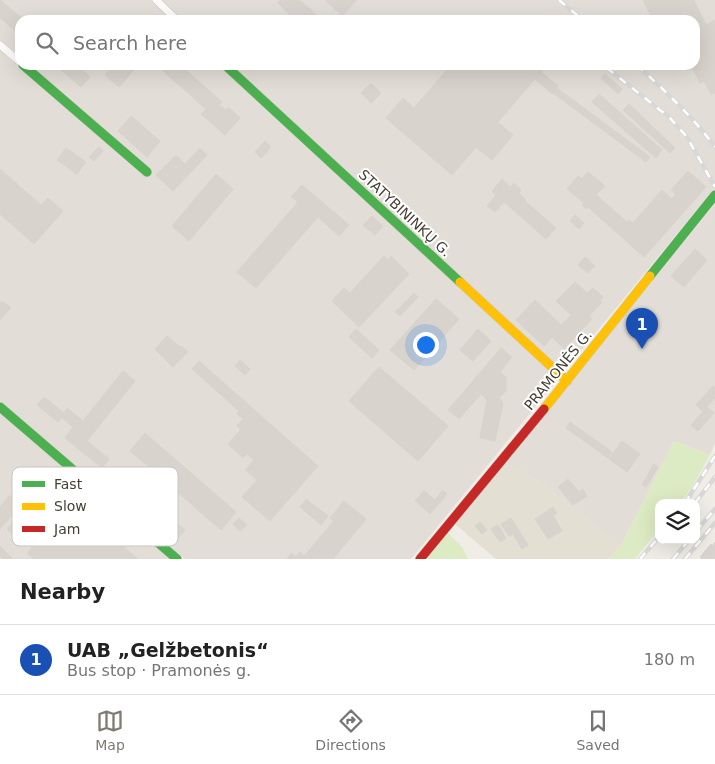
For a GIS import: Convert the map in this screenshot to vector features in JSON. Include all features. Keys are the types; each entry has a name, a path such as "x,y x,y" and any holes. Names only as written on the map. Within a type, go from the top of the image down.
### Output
{"street":[{"path":"156,0 172,15"},
{"path":"0,45 15,58"},
{"path":"30,70 148,172"},
{"name":"STATYBININKŲ G.","path":"230,70 567,381"},
{"name":"PRAMONĖS G.","path":"420,559 567,381 715,195"},
{"path":"0,407 70,467"},
{"path":"162,546 177,559"}],"shaded area":[{"path":"0,0 715,0 715,187 411,559 185,559 170,546 178,546 178,467 77,467 0,401"},
{"path":"715,204 715,443 710,455 674,441 621,545 534,478 505,463"},
{"path":"0,413 63,467 12,467 12,546 155,546 170,559 0,559"},
{"path":"505,463 534,478 621,545 609,559 496,559 455,524"}],"green space":[{"path":"674,441 710,455 683,499 655,499 655,534 635,559 609,559 621,545"},
{"path":"447,532 462,547 468,559 425,559"}],"building":[{"path":"0,0 18,15 15,15 15,31 0,18"},
{"path":"280,0 300,0 316,15 290,15 278,3"},
{"path":"325,0 357,0 343,15"},
{"path":"643,0 694,0 706,25 715,20 715,93 711,94 704,81 700,83 694,70 700,70 700,15 650,15"},
{"path":"61,70 82,70 90,77 81,87"},
{"path":"110,70 134,70 119,87 105,75"},
{"path":"162,70 186,70 222,102 219,105 226,110 228,107 240,118 225,135 201,114 206,109"},
{"path":"447,70 543,70 541,72 558,86 557,88 650,157 646,162 552,94 535,79 498,122 513,135 492,160 476,147 452,175 386,118 403,98 414,108"},
{"path":"605,74 622,89 618,94 601,78"},
{"path":"371,83 381,93 371,103 361,93"},
{"path":"599,94 662,150 656,158 592,102"},
{"path":"629,104 675,148 670,153 623,110"},
{"path":"131,116 160,141 147,157 118,131"},
{"path":"265,141 271,147 261,158 255,152"},
{"path":"99,147 103,151 94,161 89,157"},
{"path":"66,148 86,162 77,174 57,160"},
{"path":"200,148 207,155 173,191 156,175 176,155 185,164"},
{"path":"0,169 41,205 48,198 63,211 34,244 0,214"},
{"path":"688,171 706,187 644,257 588,207 586,209 582,205 584,203 567,189 578,176 582,179 588,172 605,186 596,195 627,222 629,220 633,223 662,190 672,199 676,194 671,190"},
{"path":"216,174 233,189 189,241 172,226"},
{"path":"502,179 510,187 514,183 521,190 519,193 525,201 556,228 546,239 504,202 495,212 487,206 496,195 492,191"},
{"path":"302,185 349,225 339,236 318,217 256,288 237,272 298,202 291,197"},
{"path":"575,215 584,223 579,229 570,221"},
{"path":"372,216 383,226 375,235 363,225"},
{"path":"695,249 707,260 684,287 671,276"},
{"path":"384,256 388,260 391,256 409,274 359,327 332,301 344,288 350,293"},
{"path":"585,257 595,266 588,273 578,265"},
{"path":"575,282 587,293 593,288 603,297 600,301 602,302 589,316 592,319 564,349 552,337 544,346 516,320 535,300 561,325 571,315 556,301"},
{"path":"414,293 418,297 400,316 395,312"},
{"path":"436,299 459,319 414,370 390,350"},
{"path":"2,301 11,308 0,320 0,303"},
{"path":"356,329 379,350 372,358 349,337"},
{"path":"478,329 491,341 473,361 460,350"},
{"path":"167,336 188,352 173,367 155,349"},
{"path":"501,348 512,357 500,372 506,377 506,391 499,398 503,403 495,441 480,438 487,400 481,394 459,419 448,410"},
{"path":"240,360 250,369 245,375 235,366"},
{"path":"199,361 318,466 270,521 242,497 257,480 245,470 254,460 247,454 243,458 228,444 241,429 237,426 243,419 237,414 239,411 192,369"},
{"path":"379,367 448,426 418,461 349,401"},
{"path":"123,371 135,381 87,441 109,459 103,467 65,438 73,427 62,418 58,422 37,405 44,397 64,413 67,408 83,421"},
{"path":"713,386 715,388 715,398 703,411 696,405"},
{"path":"707,407 714,413 698,431 691,425"},
{"path":"570,422 612,452 608,458 566,428"},
{"path":"145,433 236,512 221,530 178,493 178,467 148,467 130,451"},
{"path":"622,441 640,454 627,472 609,459"},
{"path":"654,464 658,467 646,487 642,485"},
{"path":"568,479 579,492 583,489 587,496 573,505 558,487"},
{"path":"443,490 447,494 430,514 415,501 424,491 435,500"},
{"path":"10,495 12,497 12,515 0,529 0,507"},
{"path":"306,499 328,516 321,525 300,507"},
{"path":"344,501 366,519 333,559 287,559 291,553 296,557 300,552 304,556 334,521 330,518"},
{"path":"553,507 557,513 553,515 562,531 548,539 535,519"},
{"path":"239,518 247,525 240,531 233,524"},
{"path":"511,518 528,545 522,549 513,534 509,536 501,524"},
{"path":"480,522 487,530 482,534 475,526"},
{"path":"12,524 12,534 7,529"},
{"path":"178,524 185,530 178,538"},
{"path":"498,525 506,538 500,542 491,529"},
{"path":"715,542 715,559 702,559 700,557"},
{"path":"0,546 13,559 3,559 0,556"},
{"path":"33,546 123,546 138,559 34,559 27,553"}],"railway":[{"path":"559,0 577,15"},
{"path":"610,70 670,118 687,137 715,187"},
{"path":"642,70 688,114 715,147"},
{"path":"688,499 715,456"},
{"path":"698,499 715,477"},
{"path":"700,526 715,509"},
{"path":"685,559 715,523"},
{"path":"640,559 655,542"},
{"path":"673,559 686,544"}],"traffic: fast":[{"path":"29,70 147,172"},
{"path":"230,70 460,282"},
{"path":"650,276 715,195"},
{"path":"0,407 70,467"},
{"path":"162,546 177,559"}],"traffic: slow":[{"path":"544,409 650,276"},
{"path":"460,282 567,381"}],"traffic: jam":[{"path":"420,559 544,409"}],"place":[{"name":"UAB „Gelžbetonis“","path":"642,349"}]}
